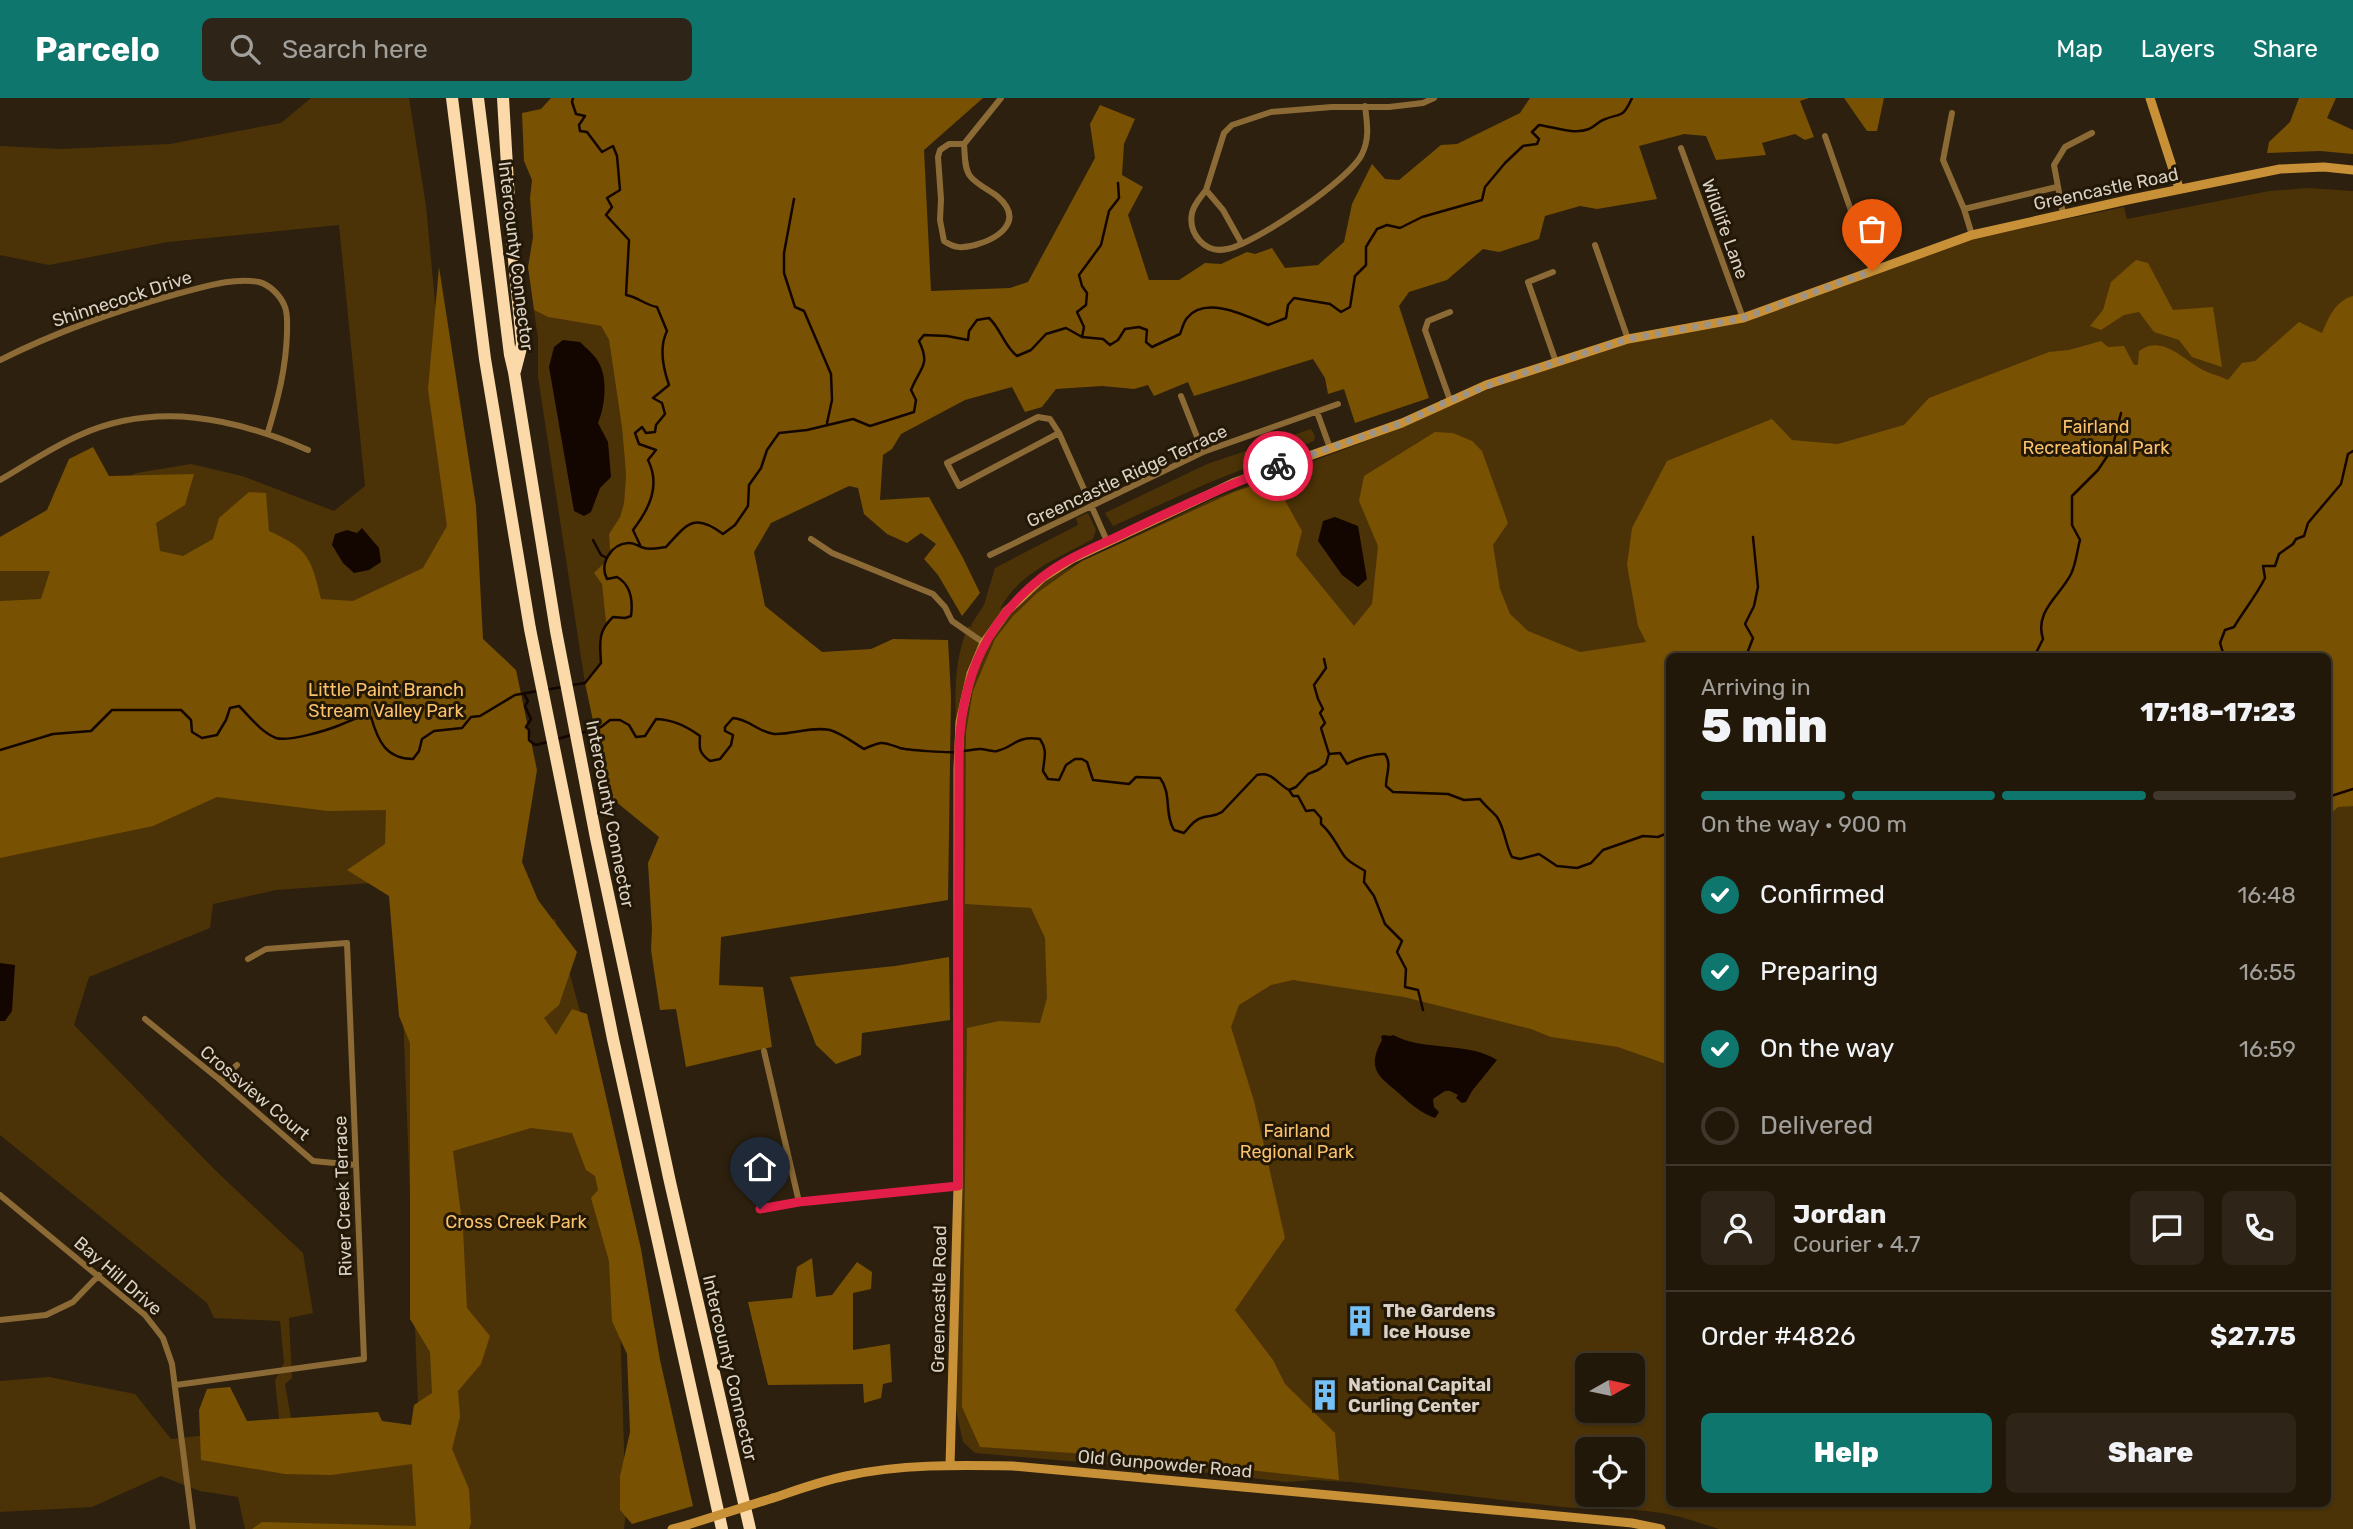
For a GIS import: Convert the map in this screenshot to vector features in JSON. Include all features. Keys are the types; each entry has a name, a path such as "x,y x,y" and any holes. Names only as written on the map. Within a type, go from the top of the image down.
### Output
{"highway":[{"path":"452,98 485,359 530,629 616,1052 722,1529"},
{"name":"Intercounty Connector","path":"478,98 510,355 556,631 596,838 676,1208 750,1529"},
{"path":"503,98 510,218 522,344 514,372"}],"street":[{"path":"964,144 949,144 940,150 938,158 940,220 944,241 954,248 963,248 1000,236 1007,228 1006,206 970,177 965,162 964,144 1001,98"},
{"path":"1366,106 1369,134 1362,156 1338,182 1314,200 1242,244 1217,250 1198,239 1192,214 1206,190 1224,133 1232,125 1271,112 1366,106 1411,105 1434,98"},
{"path":"2150,98 2179,188"},
{"path":"1952,113 1942,160 1964,209 1972,235"},
{"path":"2063,214 2054,165 2065,147 2092,133"},
{"path":"1825,136 1872,271"},
{"name":"Wildlife Lane","path":"1681,148 1743,318"},
{"name":"Greencastle Road","path":"950,1465 958,1186 959,746 965,695 985,643 1007,611 1042,578 1107,541 1233,483 1402,423 1450,400 1628,339 1743,318 1972,235 2179,188 2280,169 2324,167 2353,170"},
{"path":"1964,209 2057,187"},
{"path":"1206,190 1223,210 1242,244"},
{"path":"1595,246 1628,339"},
{"path":"1553,272 1528,282 1556,362"},
{"name":"Shinnecock Drive","path":"0,360 83,323 143,303 205,286 244,281 262,282 278,294 285,306 287,318 280,393 268,432"},
{"path":"1450,312 1428,321 1425,330 1450,400"},
{"path":"1181,396 1203,452"},
{"name":"Greencastle Ridge Terrace","path":"990,555 1203,452 1338,404"},
{"path":"1317,412 1330,447"},
{"path":"0,480 79,435 119,422 160,416 200,417 268,432 309,450"},
{"path":"1059,433 959,486 947,463 1038,417 1051,419 1059,433 1093,505 1107,541"},
{"path":"811,539 832,553 933,594 945,607 952,621 985,643"},
{"name":"River Creek Terrace","path":"176,1385 364,1359 347,943 267,949 248,959"},
{"name":"Crossview Court","path":"145,1019 313,1161 356,1165"},
{"path":"764,1051 799,1202"},
{"path":"220,1080 237,1065"},
{"path":"760,1209 799,1202 958,1186"},
{"name":"Bay Hill Drive","path":"0,1195 145,1314 169,1350 176,1385 193,1529"},
{"path":"0,1320 46,1315 73,1302 99,1275"},
{"name":"Old Gunpowder Road","path":"672,1529 846,1476 950,1465 1013,1466 1632,1523 1661,1529"}],"green space":[{"path":"311,98 409,98 426,206 462,590 528,922 555,919 602,1093 619,1292 626,1511 624,1529 245,1529 238,1497 200,1491 161,1476 92,1507 0,1512 0,1381 49,1377 135,1394 171,1439 280,1427 275,1381 284,1363 280,1321 214,1318 207,1303 0,1135 0,544 136,473 191,464 242,476 334,511 365,486 339,225 168,242 49,265 0,255 0,146 61,149 170,144 281,123","holes":["398,881 419,1430 291,1418 285,1384 292,1378 289,1318 313,1313 303,1253 214,1169 74,1025 89,977 210,928 213,904 276,890"]},
{"path":"551,98 983,98 924,150 931,291 1010,288 1028,282 1095,158 1090,124 1100,105 1135,119 1124,144 1122,175 1143,187 1128,215 1149,280 1179,280 1205,263 1221,264 1247,252 1255,254 1272,248 1285,268 1318,265 1344,242 1352,204 1372,164 1385,179 1399,180 1441,145 1457,144 1520,113 1530,98 1809,98 1800,101 1814,137 1805,140 1795,134 1762,143 1766,155 1716,160 1706,136 1684,134 1639,146 1657,199 1597,209 1580,206 1545,216 1539,239 1499,252 1483,249 1447,280 1409,292 1399,306 1429,398 1355,423 1344,389 1328,394 1325,378 1313,359 1194,396 1188,382 1154,396 1148,385 1134,389 1102,386 1056,389 1042,407 1025,412 1012,387 965,400 901,434 892,449 883,455 880,500 929,497 980,593 962,616 938,575 924,559 936,544 921,533 907,543 887,534 864,514 858,488 849,486 771,523 754,552 765,606 822,652 871,649 893,639 948,640 951,696 948,900 721,937 719,985 763,987 772,1047 686,1067 676,1009 660,1010 651,950 648,863 659,837 609,796 585,683 601,663 599,638 606,623 602,584 594,573 610,553 609,534 620,517 624,503 626,474 609,340 601,326 548,317 534,310 528,267 533,237 530,198 532,180 524,161 522,113 541,109"},
{"path":"1844,98 1884,98 1877,131 1867,131"},
{"path":"2299,98 2336,98 2327,118 2353,130 2353,154 2320,151 2267,153 2269,142 2290,122"},
{"path":"2308,188 2353,191 2353,1529 1719,1529 1677,1516 1649,1511 1563,1507 1351,1482 1286,1482 975,1453 963,1442 953,1397 958,759 956,676 962,643 968,627 973,626 971,625 984,605 995,568 1078,525 1076,518 1088,513 1096,530 1093,539 1028,576 1000,609 1050,577 1213,499 1401,428 1465,398 1628,340 1735,324 1962,241 2124,207 2127,219 2269,191"},
{"path":"2136,260 2148,263 2173,310 2213,307 2222,367 2192,357 2179,340 2154,332 2139,312 2124,315 2101,330 2090,326 2103,310 2111,282"},
{"name":"Little Paint Branch Stream Valley Park","path":"439,267 476,506 483,639 516,670 537,770 522,862 538,900 577,952 559,1005 544,1018 556,1035 572,1009 587,1014 641,1249 660,1360 693,1506 632,1524 620,1510 620,1476 630,1432 627,1354 612,1321 609,1261 591,1198 598,1190 595,1176 586,1170 572,1133 531,1128 453,1151 463,1230 467,1308 490,1336 481,1364 458,1391 460,1417 452,1449 469,1489 469,1529 252,1529 262,1522 416,1526 412,1464 331,1475 285,1474 201,1460 199,1410 207,1389 230,1387 247,1421 378,1412 382,1421 411,1425 414,1405 432,1393 430,1352 410,1319 410,1043 399,1016 389,896 347,870 385,844 386,810 328,811 217,797 153,826 0,858 0,601 41,599 50,571 0,571 0,537 47,510 69,459 93,447 109,476 194,474 185,505 156,523 160,551 183,556 213,539 219,518 249,492 266,493 269,531 293,543 306,556 321,599 353,601 423,568 447,526 428,389"},
{"name":"Fairland Recreational Park","path":"2353,296 2353,806 2338,807 2331,813 2331,653 1666,653 1666,1064 1618,1047 1551,1037 1531,1029 1404,997 1293,980 1271,985 1239,1005 1231,1027 1254,1101 1285,1238 1235,1310 1273,1360 1285,1384 1335,1433 1339,1480 1132,1457 980,1447 962,1407 967,1028 999,1021 1040,1023 1047,998 1045,938 1031,908 965,904 966,732 973,691 995,639 1013,616 1037,593 1082,561 1234,492 1273,479 1302,531 1296,555 1354,626 1372,604 1378,546 1359,501 1364,476 1435,432 1453,433 1472,441 1482,451 1508,523 1493,545 1500,589 1510,614 1528,631 1580,652 1646,642 1638,626 1627,565 1632,528 1667,461 1772,419 1792,440 1838,444 1904,425 1929,398 2049,352 2069,350 2101,341 2108,347 2124,346 2134,365 2138,365 2139,351 2156,345 2172,350 2203,370 2228,380 2242,363 2255,361 2299,322 2322,333 2337,306"},
{"path":"534,310 548,317 601,326 609,340 622,428 626,474 624,503 620,517 609,534 610,553 602,584 606,623 599,638 601,663 585,683 538,377 538,339"},
{"path":"1311,429 1315,436 1314,441 1208,483 1113,526 1105,513 1207,464"},
{"path":"949,957 950,1020 862,1033 861,1055 836,1064 816,1045 790,977 895,966"},
{"path":"812,1258 816,1297 832,1295 857,1262 872,1272 871,1289 853,1293 853,1350 890,1344 892,1382 883,1384 881,1398 864,1403 863,1384 768,1385 748,1302 792,1298 797,1267"}],"shaded area":[{"path":"563,340 580,342 593,354 604,377 604,401 598,423 608,442 611,477 600,488 591,512 584,516 574,511 549,367 554,347"},
{"path":"1335,517 1358,526 1367,579 1358,587 1342,575 1318,541 1323,521"},
{"path":"362,528 379,548 381,562 369,570 354,573 343,563 332,545 335,534 347,530 357,533"},
{"path":"0,963 15,965 12,1011 5,1021 0,1021"},
{"path":"1381,1036 1473,1050 1497,1060 1466,1102 1462,1103 1456,1098 1458,1095 1450,1091 1445,1091 1433,1099 1434,1107 1439,1112 1435,1118 1415,1107 1378,1074 1375,1060"}],"waterway":[{"path":"573,98 576,114 585,116 579,125 580,131 587,132 602,152 613,146 617,156 620,190 607,198 612,207 606,215 629,240 626,295 657,307 667,331 663,358 669,385 653,398 662,403 665,414 656,425 655,432 646,433 642,427 635,433 639,444 656,450 648,460 653,479 651,497 633,530 641,547"},
{"path":"572,685 585,683 601,663 601,638 608,622 613,617 631,616 631,599 625,584 617,577 607,579 605,573 608,556 616,547 628,543 646,549 666,547 686,527 698,522 723,534 735,525 748,506 749,485 779,433 807,430 853,419 870,426 914,412 916,400 911,390 923,366 924,356 919,341 924,335 968,340 969,331 977,320 989,318 1017,356 1031,350 1046,334 1066,328 1082,337 1103,339 1110,345 1118,340 1125,329 1139,327 1147,330 1146,342 1152,347 1180,334 1187,318 1204,308 1226,310 1268,325 1286,318 1288,305 1294,298 1330,304 1341,312 1350,307 1355,276 1366,265 1366,247 1377,229 1387,225 1400,228 1422,217 1482,200 1485,187 1505,163 1523,146 1537,144 1539,139 1532,132 1539,125 1583,131 1623,113 1632,98"},
{"path":"1082,337 1084,327 1077,312 1086,305 1087,293 1079,275 1101,245 1109,211 1119,198 1118,183"},
{"path":"794,199 784,253 784,273 795,307 804,311 831,374 832,400 827,423"},
{"path":"2038,653 2043,639 2042,620 2071,574 2080,540 2072,525 2072,496 2098,470 2112,449 2121,413"},
{"path":"2223,653 2220,643 2225,630 2234,627 2258,591 2265,578 2263,566 2275,566 2279,554 2296,539 2304,536 2308,523 2341,484 2348,454 2353,451"},
{"path":"1749,653 1753,638 1745,624 1754,606 1758,587 1753,537"},
{"path":"593,540 601,555 607,558"},
{"path":"1324,659 1326,668 1314,685 1323,709 1320,713 1325,723 1321,728 1329,754"},
{"path":"545,690 562,687"},
{"path":"0,750 53,734 91,731 112,710 181,710 191,720 192,732 202,738 217,735 230,708 239,706 265,732 282,739 308,735 361,717 371,717 384,747 396,756 413,759 419,751 422,739 434,731 462,728 471,717 480,716 515,695 538,691"},
{"path":"524,694 528,701 525,706 531,719 526,727 529,730 529,740 535,745 548,742"},
{"path":"581,733 601,727 610,720 620,720 629,725 636,737 645,736 656,719 668,721 685,726 700,736 700,750 710,761 720,759 731,745 733,735 725,731 725,727 733,718 774,734 830,730 864,749 883,743 911,750 956,752"},
{"path":"558,739 571,735"},
{"path":"962,751 997,751 1021,740 1040,739 1045,751 1043,771 1048,779 1059,780 1066,765 1075,759 1087,762 1093,780 1129,784 1136,777 1160,778 1166,790 1171,824 1174,830 1184,833 1198,819 1222,812 1257,775 1270,776 1289,790 1296,787 1308,774 1326,764 1329,754 1340,753 1347,764 1385,754 1388,765 1386,786 1393,792 1448,794 1464,800 1480,799 1500,822 1512,857 1520,859 1539,854 1557,866 1577,868 1591,863 1603,850 1643,836 1658,837 1666,834"},
{"path":"2331,796 2353,789"},
{"path":"1289,790 1293,796 1298,796 1306,811 1314,810 1321,818 1321,824 1345,857 1365,871 1364,882 1374,896 1385,924 1402,941 1397,952 1406,969 1405,987 1418,990 1423,1010"}],"way so far":[{"path":"1278,466 1402,423 1486,385 1628,339 1730,322 1872,271"}],"place":[{"name":"The Gardens Ice House","path":"1360,1321"},
{"name":"National Capital Curling Center","path":"1325,1395"}],"route":[{"path":"760,1209 799,1202 958,1186 958,769 960,722 965,695 979,654 1007,611 1042,578 1057,568 1161,516 1278,466"}],"park label":[{"name":"Fairland Regional Park","path":"1297,1141"},
{"name":"Cross Creek Park","path":"516,1222"}]}
